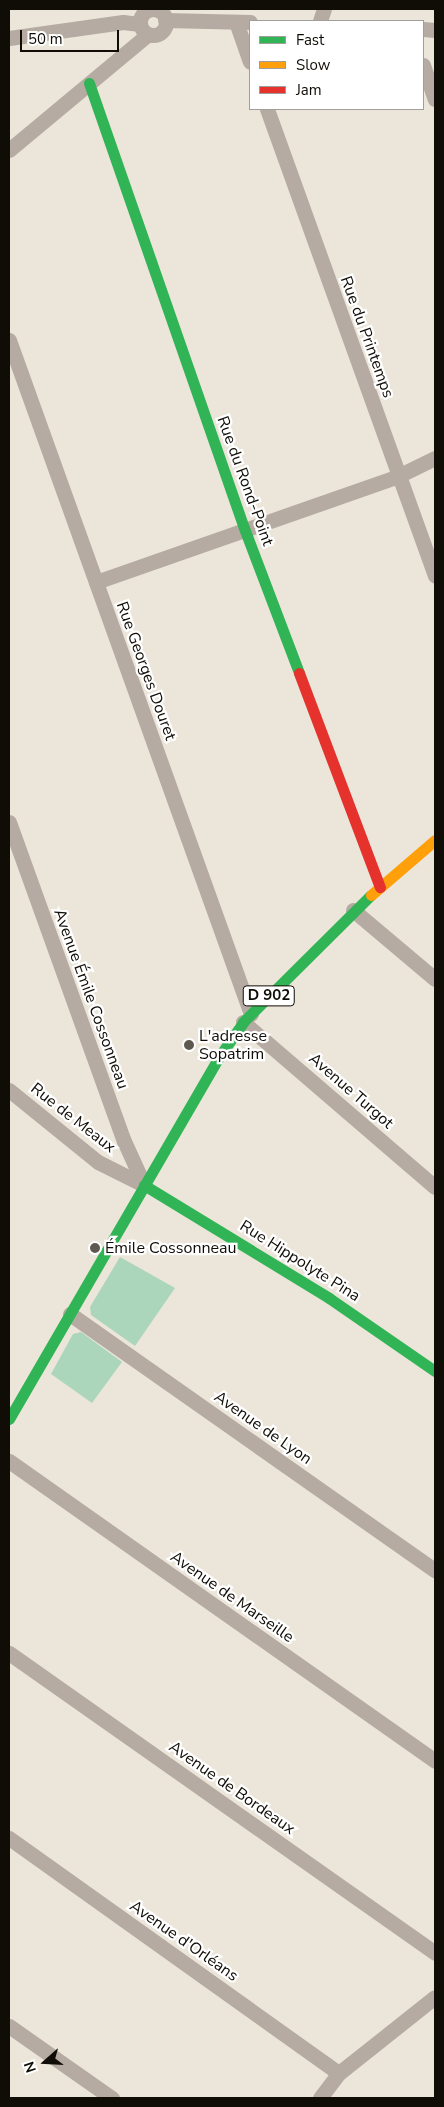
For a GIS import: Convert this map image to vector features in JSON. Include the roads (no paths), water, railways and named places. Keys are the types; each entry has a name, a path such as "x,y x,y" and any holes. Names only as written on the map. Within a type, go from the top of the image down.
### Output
{"main road":[{"name":"Rue du Rond-Point","path":"88,83 244,528 380,887"},
{"name":"D 902","path":"9,1419 221,1054 247,1018 353,910 435,840"},
{"name":"Rue Hippolyte Pina","path":"144,1185 329,1298 435,1371"}],"street":[{"path":"9,150 88,83 151,9 163,14 243,22 249,56"},
{"path":"9,38 143,20 161,32 163,14"},
{"path":"424,68 435,99"},
{"name":"Rue du Printemps","path":"267,110 435,576"},
{"name":"Rue Georges Douret","path":"9,340 96,582 247,1018"},
{"path":"96,582 244,528 398,476 435,458"},
{"name":"Avenue Émile Cossonneau","path":"9,822 124,1141 144,1185"},
{"path":"353,910 435,979"},
{"name":"Avenue Turgot","path":"247,1018 435,1187"},
{"name":"Rue de Meaux","path":"9,1090 98,1162 144,1185"},
{"name":"Avenue de Lyon","path":"70,1314 435,1571"},
{"name":"Avenue de Marseille","path":"9,1461 435,1761"},
{"name":"Avenue de Bordeaux","path":"9,1653 435,1953"},
{"name":"Avenue d'Orléans","path":"9,1838 339,2072"},
{"path":"320,2098 339,2072 435,1997"},
{"path":"9,2026 112,2098"}],"place":[{"name":"L'adresse Sopatrim","path":"189,1045"},
{"name":"Émile Cossonneau","path":"95,1248"}]}
